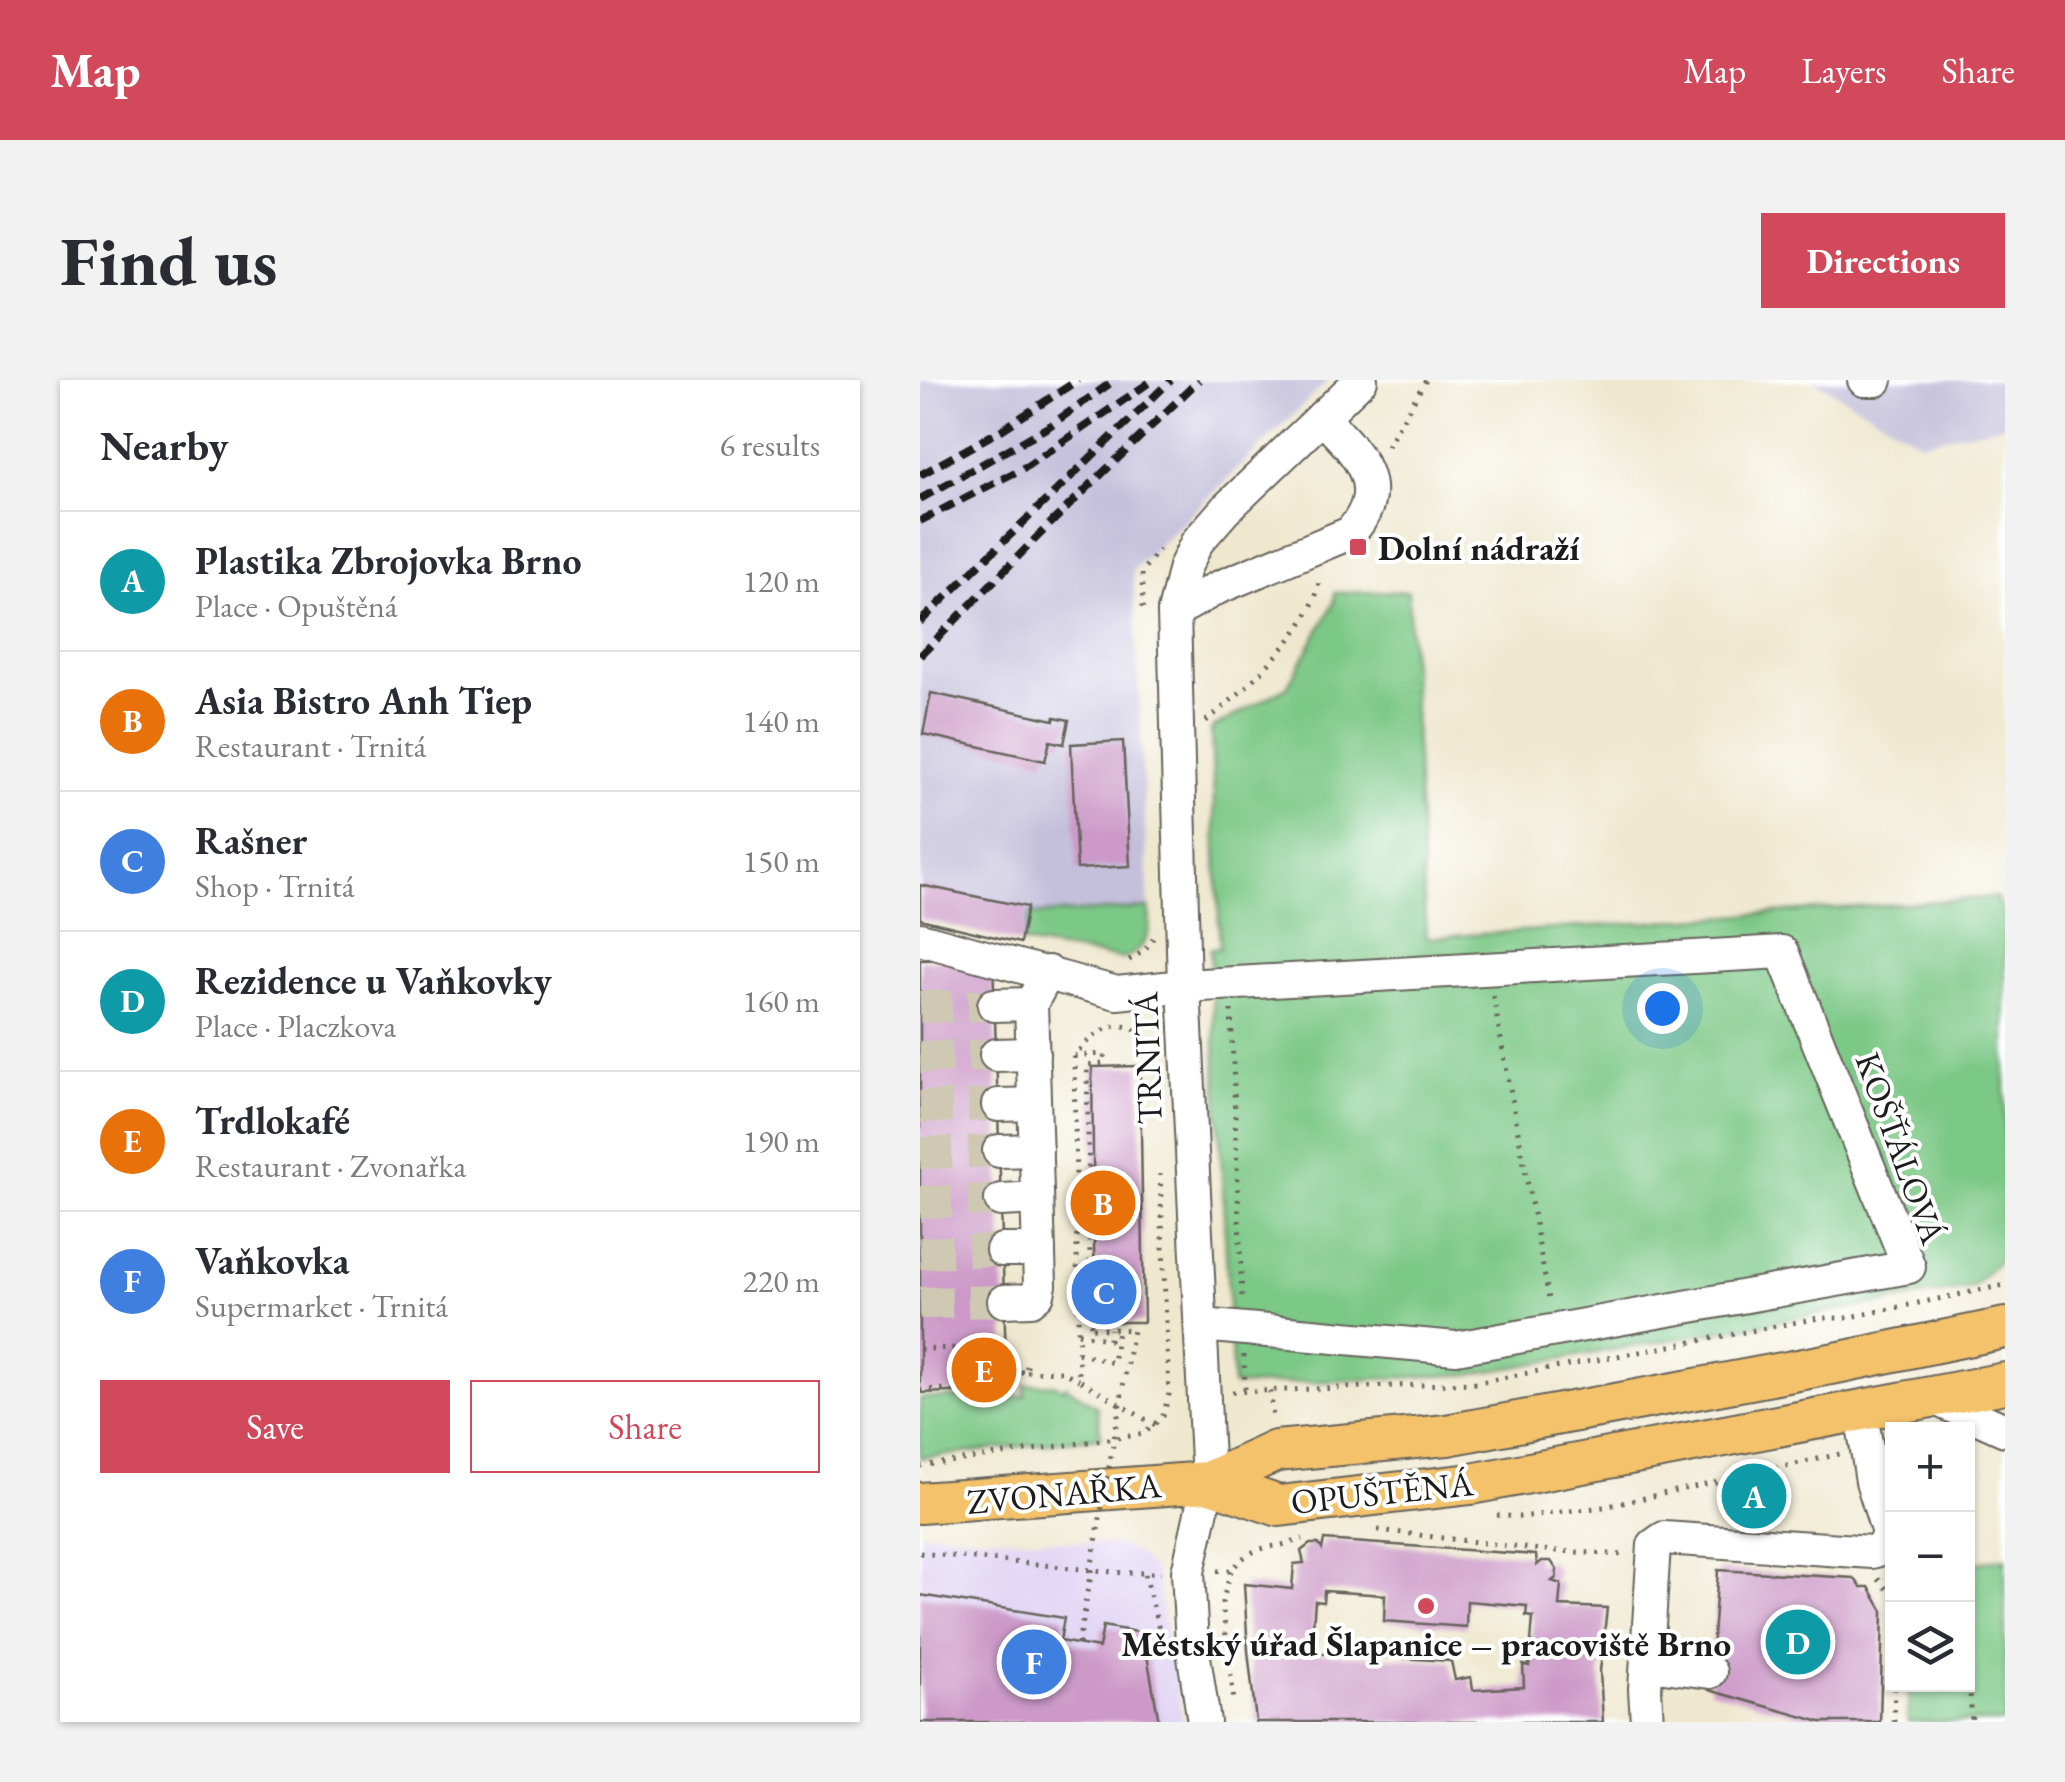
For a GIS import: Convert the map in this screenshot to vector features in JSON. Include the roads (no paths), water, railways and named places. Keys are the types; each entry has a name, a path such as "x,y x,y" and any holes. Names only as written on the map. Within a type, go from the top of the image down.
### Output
{"main road":[{"name":"OPUŠTĚNÁ","path":"1208,1482 1276,1452 1447,1436 2005,1328"},
{"name":"OPUŠTĚNÁ","path":"1208,1482 1279,1506 1471,1484 1864,1430 1934,1398 2005,1383"},
{"name":"ZVONAŘKA","path":"920,1503 1208,1482"}],"street":[{"name":"TRNITÁ","path":"1204,1722 1192,1644 1188,1572 1208,1482 1184,986 1175,620 1185,566 1197,542 1361,380"},
{"path":"1864,380 1876,380"},
{"path":"1175,620 1217,588 1350,533 1363,519 1369,482 1359,455 1322,417"},
{"path":"920,939 982,957"},
{"name":"KOŠŤÁLOVÁ","path":"982,957 1117,993 1230,983 1782,952 1910,1267 1456,1348 1201,1325"},
{"path":"920,956 982,957"},
{"path":"1004,1301 1031,1300 1038,1294 1031,1004 1048,972"},
{"path":"994,1005 1031,1004"},
{"path":"996,1055 1032,1054"},
{"path":"998,1105 1034,1104"},
{"path":"999,1151 1036,1150"},
{"path":"1000,1200 1037,1198"},
{"path":"1002,1250 1039,1250"},
{"path":"1934,1398 2005,1430"},
{"path":"1710,1672 1647,1692 1654,1546 1664,1538 1872,1552 1882,1549 1888,1532 1872,1481 1864,1430"}],"tunnel":[{"path":"920,1007 994,1005"},
{"path":"920,1057 996,1055"},
{"path":"920,1107 998,1105"},
{"path":"920,1153 999,1151"},
{"path":"920,1202 1001,1200"},
{"path":"920,1253 1002,1250"},
{"path":"920,1303 1004,1301"}],"railway":[{"path":"920,475 1003,429 1078,380"},
{"path":"920,499 1048,427 1115,380"},
{"path":"920,521 1027,466 1153,380"},
{"path":"920,622 1171,380"},
{"path":"920,656 1199,380"}],"place":[{"name":"Dolní nádraží","path":"1358,547"},
{"name":"Asia Bistro Anh Tiep","path":"1103,1203"},
{"name":"Rašner","path":"1104,1292"},
{"name":"Trdlokafé","path":"984,1370"},
{"name":"Plastika Zbrojovka Brno","path":"1754,1496"},
{"name":"Městský úřad Šlapanice – pracoviště Brno","path":"1426,1606"},
{"name":"Rezidence u Vaňkovky","path":"1798,1642"},
{"name":"Vaňkovka","path":"1034,1662"}]}
